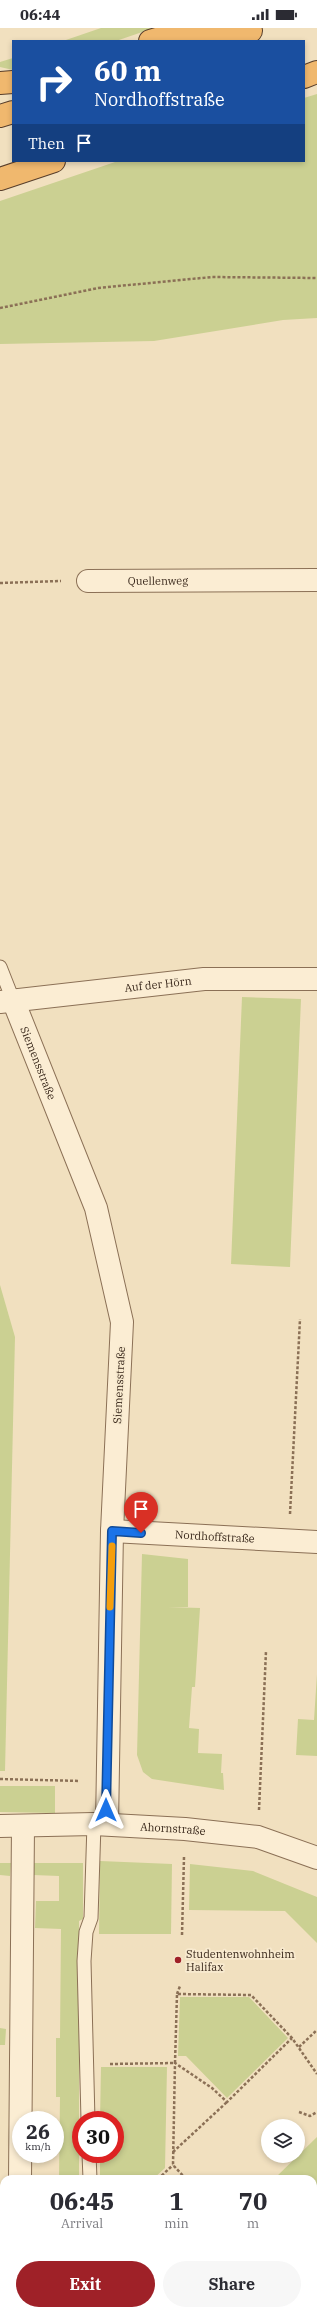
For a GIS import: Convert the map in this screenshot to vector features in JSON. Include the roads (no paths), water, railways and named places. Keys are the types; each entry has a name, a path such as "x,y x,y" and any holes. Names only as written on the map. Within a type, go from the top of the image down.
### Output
{"highway":[{"path":"153,40 170,35 255,29"},
{"path":"224,40 255,29"},
{"path":"305,77 317,72"},
{"path":"0,83 12,82"},
{"path":"0,116 12,112"},
{"path":"0,179 51,162"}],"street":[{"name":"Quellenweg","path":"88,581 317,580"},
{"name":"Auf der Hörn","path":"7,1001 204,979 317,979"},
{"name":"Siemensstraße","path":"7,1001 96,1208 122,1322 112,1531 106,1781 100,1824"},
{"name":"Nordhoffstraße","path":"112,1531 317,1542"},
{"name":"Ahornstraße","path":"0,1826 100,1824 185,1829 258,1837 317,1858"},
{"path":"20,2175 23,1826"}],"lane":[{"name":"Siemensstraße","path":"0,967 7,1001"},
{"path":"88,2111 86,2065 86,1932 91,1918 100,1824"},
{"path":"89,2163 90,2175"}],"place":[{"name":"Studentenwohnheim Halifax","path":"178,1960"}]}
